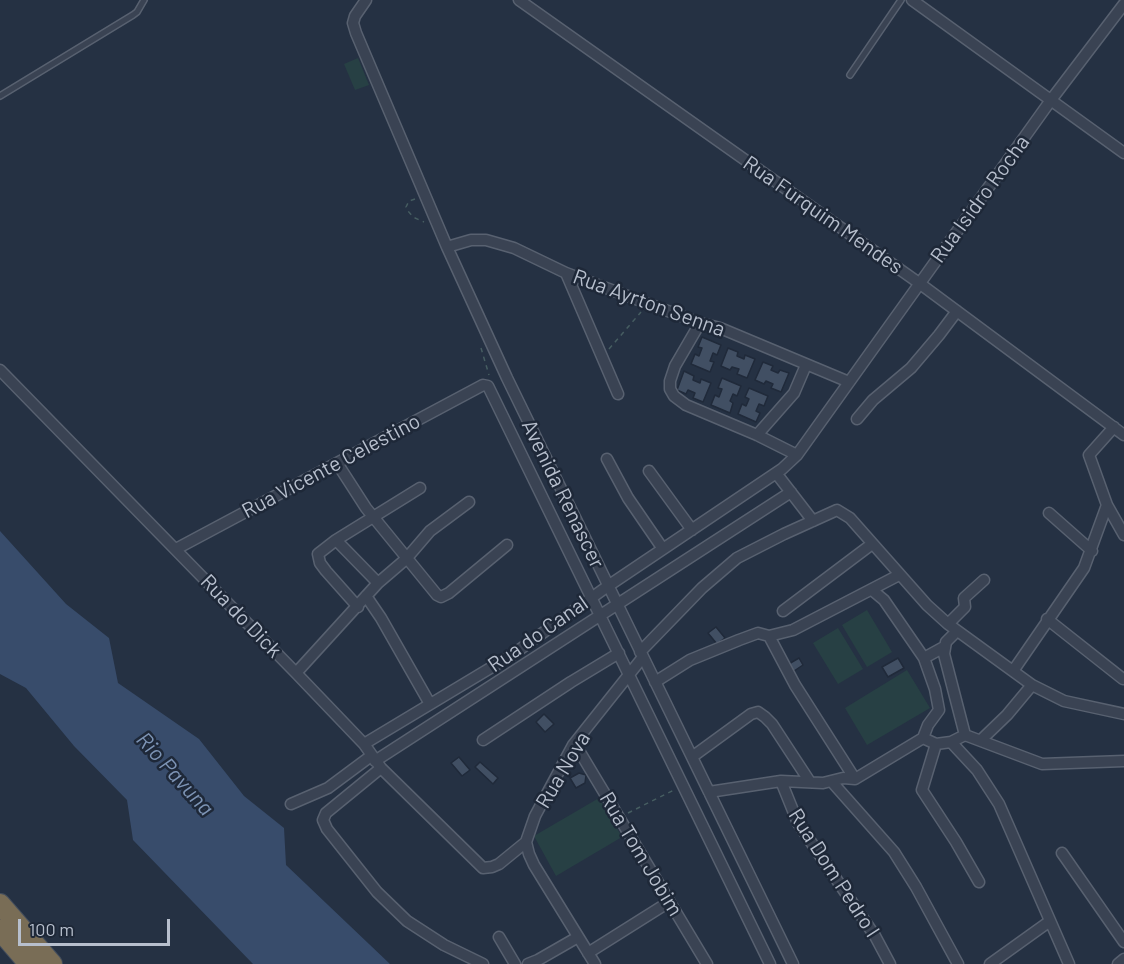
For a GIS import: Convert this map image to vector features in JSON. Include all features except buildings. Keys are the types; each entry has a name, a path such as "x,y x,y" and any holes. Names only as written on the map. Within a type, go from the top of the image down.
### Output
{"highway":[{"path":"0,904 52,964"},
{"path":"0,930 29,964"}],"street":[{"name":"Avenida Renascer","path":"366,0 355,16 353,23 356,33 447,247 505,374 793,964"},
{"name":"Rua Furquim Mendes","path":"519,0 919,283 1124,435"},
{"path":"912,0 1124,153"},
{"name":"Rua Isidro Rocha","path":"797,455 1051,100 1124,4"},
{"name":"Rua Ayrton Senna","path":"447,247 471,240 499,243 514,248 566,273 700,323 720,328 849,382"},
{"path":"566,273 618,394"},
{"path":"857,419 873,400 911,368 957,311"},
{"path":"700,323 675,366 670,381 670,389 674,396 686,405 758,435 797,455"},
{"path":"758,435 794,393 806,364"},
{"name":"Rua do Dick","path":"0,370 296,673 363,744 376,762 483,868 492,867 526,842"},
{"name":"Rua Vicente Celestino","path":"176,549 505,374"},
{"name":"Avenida Renascer","path":"486,385 494,397 770,964"},
{"path":"1114,427 1089,455 1107,505 1124,535"},
{"name":"Rua do Canal","path":"363,744 512,655 591,597 776,474 797,455"},
{"path":"607,459 628,498 663,549"},
{"path":"337,463 353,491 373,518 431,589 441,597 449,593 507,545"},
{"path":"649,471 692,530"},
{"path":"776,474 813,521"},
{"path":"358,607 326,572 318,557 322,549 420,488"},
{"path":"291,804 328,788 376,762 791,492"},
{"path":"296,673 378,583 406,559 430,531 470,502"},
{"path":"1012,671 1084,568 1107,505"},
{"name":"Rua Nova","path":"526,842 535,816 573,745 642,654 702,588 748,551 837,510 843,513 872,544"},
{"path":"1049,513 1092,551"},
{"path":"336,540 378,583"},
{"path":"783,611 872,544 899,575 952,627 1032,685 1064,701 1124,714"},
{"path":"656,682 690,660 759,633 769,636 793,630 899,575"},
{"path":"965,735 944,659 944,647 952,627 965,607 964,598 984,580"},
{"path":"709,792 781,780 832,782 843,778 855,779 923,738 928,725 939,710 937,695 924,658 884,600 872,590"},
{"path":"366,596 430,704"},
{"path":"1047,620 1123,679"},
{"path":"769,636 795,686 855,779"},
{"path":"924,658 944,647"},
{"path":"483,740 570,682 619,653"},
{"path":"981,740 1007,715 1032,685"},
{"path":"692,757 751,714 758,712 772,724 810,782"},
{"path":"923,738 936,744 951,742 965,735 1042,764 1124,761"},
{"path":"951,742 977,770 999,804 1069,964"},
{"path":"936,744 922,790 946,825 979,882"},
{"name":"Rua Tom Jobim","path":"573,745 581,754 707,964"},
{"path":"376,762 326,813 324,820 327,829 377,892 407,921 444,945 483,964"},
{"name":"Rua Dom Pedro I","path":"781,780 798,823 875,936 890,964"},
{"path":"832,782 894,852 958,964"},
{"path":"526,842 534,865 595,964"},
{"path":"1062,853 1124,942"},
{"path":"588,952 669,902"},
{"path":"996,963 1050,921"},
{"path":"499,937 515,964"},
{"path":"528,964 578,937"},
{"path":"1118,964 1124,959"}],"lane":[{"path":"0,96 137,12 144,0"},
{"path":"850,75 901,0"}],"path":[{"path":"603,356 648,304"},
{"path":"619,817 683,785"}],"green space":[{"path":"358,58 369,85 355,90 344,64"},
{"path":"867,610 892,652 867,667 842,625"},
{"path":"838,628 863,669 838,684 813,643"},
{"path":"907,670 930,708 867,745 845,708"},
{"path":"599,798 622,837 556,876 534,836"}],"water":[{"name":"Rio Pavuna","path":"0,531 66,604 109,638 118,683 199,739 244,796 284,828 286,865 390,964 253,964 133,840 127,800 74,746 26,688 0,674"}]}
